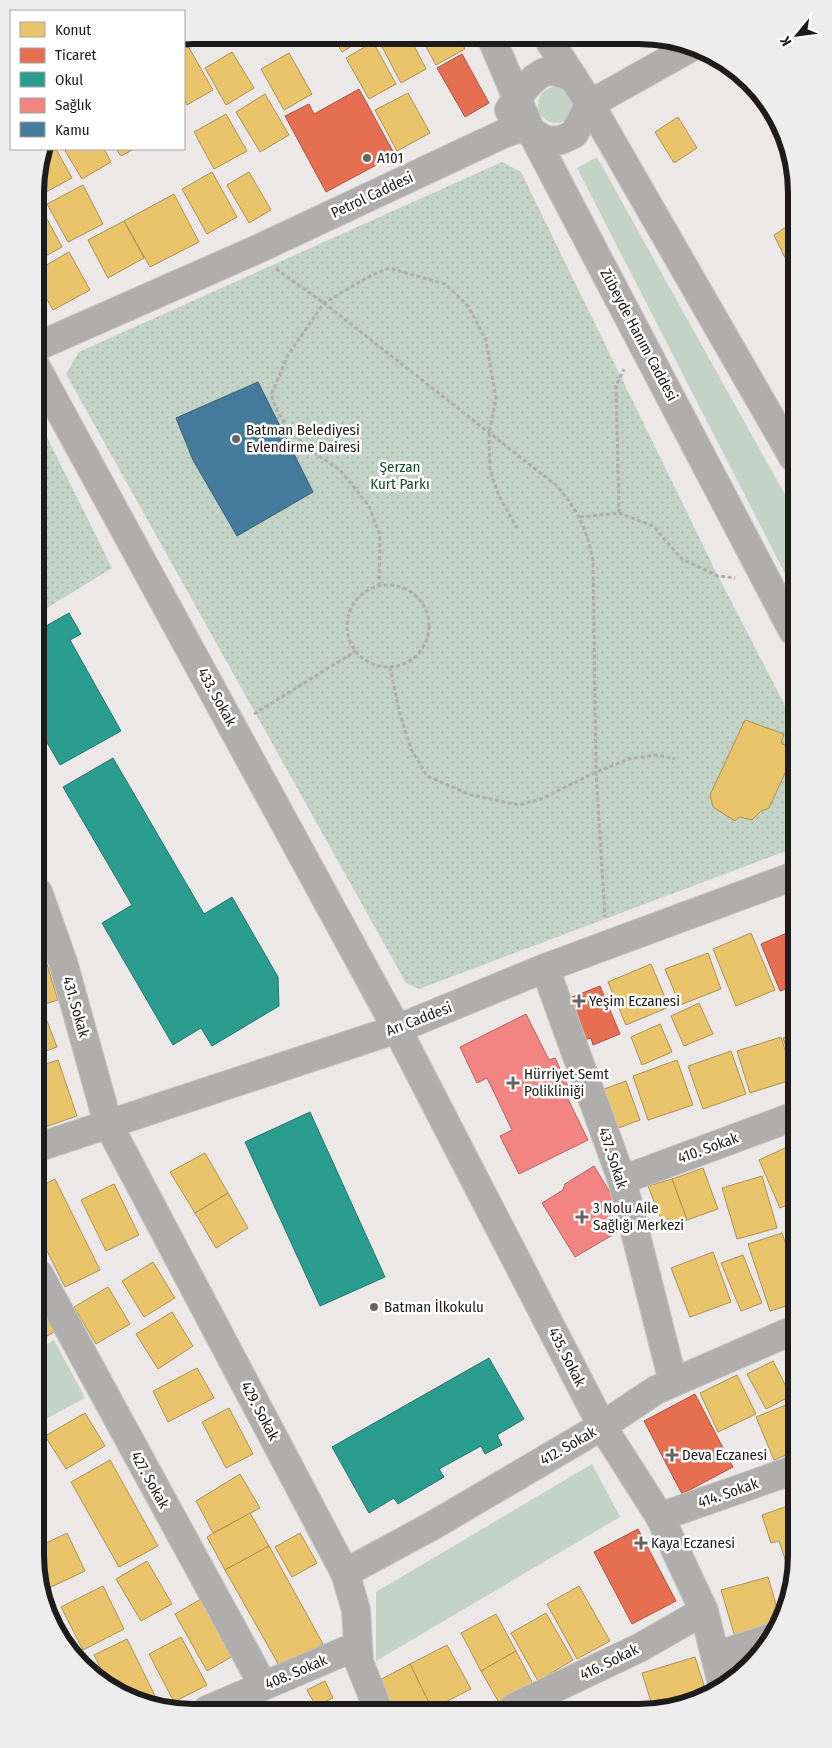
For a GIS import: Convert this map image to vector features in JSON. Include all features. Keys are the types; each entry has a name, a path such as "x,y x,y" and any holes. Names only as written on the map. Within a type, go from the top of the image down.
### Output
{"street":[{"name":"Zübeyde Hanım Caddesi","path":"493,44 530,131 641,337 788,621"},
{"path":"552,44 590,104 788,448"},
{"path":"590,104 684,51"},
{"path":"483,143 517,97 530,83 546,72 556,72 573,77"},
{"name":"Petrol Caddesi","path":"44,343 258,249 483,143 518,129 530,131 548,140 561,140 574,134 590,104"},
{"name":"433. Sokak","path":"44,382 397,1028"},
{"name":"Arı Caddesi","path":"44,1145 397,1028 545,968 788,878"},
{"name":"431. Sokak","path":"44,909 63,962 108,1124"},
{"name":"437. Sokak","path":"545,968 622,1180 673,1382"},
{"name":"435. Sokak","path":"397,1028 602,1426 660,1517 704,1610 721,1680"},
{"name":"410. Sokak","path":"622,1180 788,1119"},
{"name":"429. Sokak","path":"108,1124 345,1574 356,1610 359,1662 376,1704"},
{"name":"427. Sokak","path":"44,1283 263,1686"},
{"name":"412. Sokak","path":"345,1574 432,1526 602,1426 656,1390 788,1332"},
{"name":"414. Sokak","path":"660,1517 788,1472"},
{"name":"416. Sokak","path":"521,1704 639,1648 704,1610"},
{"path":"716,1656 760,1641"},
{"name":"408. Sokak","path":"221,1704 357,1646"}],"path":[{"path":"258,249 277,270 324,303 557,486 576,509 589,538 593,561 596,772 602,898 608,945"},
{"path":"380,586 380,536 369,506 340,470 313,452 293,434 277,411 271,395 288,355 324,303 368,277 389,268 445,284 468,306 486,340 496,399 489,433 490,470 499,496 517,528"},
{"path":"620,513 616,386 641,337"},
{"path":"580,517 620,513 653,526 682,559 718,576 768,582"},
{"path":"393,585 407,589 418,597 425,609 429,622 428,635 419,652 403,664 390,667 365,660 356,651 349,639 347,625 350,611 356,599 367,590 380,586 393,585"},
{"path":"234,727 356,651"},
{"path":"390,667 399,711 411,749 427,776 471,795 519,805 541,799 596,772 629,759 656,755 675,759"}],"green space":[{"path":"556,87 568,93 574,105 568,117 556,123 544,117 538,105 544,93"},
{"path":"597,157 788,500 788,579 577,168"},
{"name":"Şerzan Kurt Parkı","path":"502,162 521,172 718,576 788,711 788,850 419,989 406,983 66,374 79,352"},
{"path":"44,431 112,568 44,610"},
{"path":"54,1340 85,1398 44,1420 44,1346"},
{"path":"592,1464 620,1517 376,1661 376,1592"}],"building: Konut":[{"path":"185,44 187,44 213,90 187,105 185,101"},
{"path":"338,44 355,44 342,52"},
{"path":"370,44 374,44 396,84 369,99 346,58"},
{"path":"381,44 413,44 426,69 401,83"},
{"path":"424,44 462,44 465,49 436,65"},
{"path":"232,52 254,88 226,105 205,68"},
{"path":"289,53 312,94 284,110 261,69"},
{"path":"408,93 430,133 397,151 375,110"},
{"path":"265,94 289,135 260,152 236,112"},
{"path":"226,114 247,151 214,169 194,132"},
{"path":"678,117 697,148 674,163 655,132"},
{"path":"50,150 57,150 72,178 44,193"},
{"path":"65,150 105,150 111,162 82,179"},
{"path":"117,150 132,150 121,156"},
{"path":"212,172 237,217 207,234 182,189"},
{"path":"249,172 271,210 249,223 227,185"},
{"path":"83,185 103,224 68,242 47,204"},
{"path":"174,194 199,242 150,267 124,221"},
{"path":"44,213 62,247 44,257"},
{"path":"124,221 144,258 108,278 88,240"},
{"path":"788,226 788,264 774,235"},
{"path":"69,252 90,290 53,310 44,294 44,266"},
{"path":"745,720 784,734 781,743 788,747 788,767 769,808 761,811 752,820 739,817 735,821 713,807 710,795"},
{"path":"751,933 775,990 736,1006 713,949"},
{"path":"708,953 721,989 680,1005 665,969"},
{"path":"46,961 58,1000 44,1004 44,962"},
{"path":"651,964 669,1007 626,1025 608,982"},
{"path":"699,1003 713,1034 684,1046 671,1016"},
{"path":"44,1013 57,1047 44,1052"},
{"path":"660,1024 672,1052 642,1065 631,1037"},
{"path":"788,1036 788,1053 783,1038"},
{"path":"781,1037 788,1060 788,1081 750,1093 737,1051"},
{"path":"731,1051 746,1094 703,1109 688,1066"},
{"path":"58,1060 77,1116 44,1127 44,1064"},
{"path":"677,1060 693,1105 648,1120 633,1076"},
{"path":"626,1081 640,1120 610,1131 596,1092"},
{"path":"785,1148 788,1155 788,1205 780,1208 759,1160"},
{"path":"205,1153 228,1193 195,1213 170,1172"},
{"path":"703,1168 718,1209 687,1220 672,1179"},
{"path":"762,1176 777,1228 737,1239 722,1188"},
{"path":"55,1179 100,1270 65,1287 44,1245 44,1184"},
{"path":"672,1179 687,1220 673,1227 669,1219 662,1222 648,1186"},
{"path":"114,1184 139,1235 106,1251 81,1200"},
{"path":"228,1193 248,1228 216,1248 195,1213"},
{"path":"782,1233 788,1251 788,1305 770,1311 748,1244"},
{"path":"713,1252 731,1302 690,1317 671,1268"},
{"path":"743,1255 762,1303 741,1311 721,1263"},
{"path":"153,1262 175,1298 144,1317 122,1281"},
{"path":"108,1287 130,1324 96,1344 74,1307"},
{"path":"44,1297 63,1327 44,1338"},
{"path":"172,1312 193,1346 158,1369 136,1334"},
{"path":"773,1361 788,1390 788,1398 766,1409 747,1374"},
{"path":"197,1368 214,1398 168,1422 153,1391"},
{"path":"737,1375 756,1414 718,1432 700,1393"},
{"path":"788,1404 788,1454 774,1460 756,1417"},
{"path":"229,1408 253,1454 226,1468 202,1422"},
{"path":"85,1413 105,1446 66,1469 45,1436"},
{"path":"110,1460 158,1546 119,1567 71,1482"},
{"path":"240,1474 260,1508 213,1533 196,1501"},
{"path":"788,1506 788,1561 786,1562 779,1541 771,1543 762,1515"},
{"path":"250,1513 269,1546 225,1570 207,1537"},
{"path":"67,1533 85,1571 49,1588 45,1575 44,1544"},
{"path":"300,1533 317,1563 292,1577 275,1547"},
{"path":"269,1546 323,1644 280,1667 225,1570"},
{"path":"147,1561 172,1604 141,1621 116,1579"},
{"path":"768,1577 777,1610 771,1625 735,1637 721,1590"},
{"path":"103,1586 124,1629 83,1650 61,1607"},
{"path":"579,1586 610,1641 577,1659 547,1604"},
{"path":"201,1599 233,1656 207,1671 175,1614"},
{"path":"546,1613 573,1660 538,1681 511,1633"},
{"path":"496,1614 516,1651 481,1671 461,1633"},
{"path":"181,1637 207,1685 174,1702 149,1654"},
{"path":"127,1639 157,1699 127,1689 104,1674 94,1655"},
{"path":"447,1645 471,1689 442,1704 430,1704 410,1664"},
{"path":"516,1651 536,1690 510,1704 500,1704 481,1671"},
{"path":"695,1657 705,1689 678,1699 652,1703 642,1673"},
{"path":"410,1664 430,1704 387,1704 376,1682"},
{"path":"325,1681 333,1698 320,1704 315,1704 307,1690"}],"building: Ticaret":[{"path":"462,54 489,103 465,117 437,68"},
{"path":"359,89 395,155 326,192 285,116 309,104 314,114"},
{"path":"788,933 788,988 780,991 761,944"},
{"path":"600,986 620,1034 593,1045 591,1038 578,1042 562,1001"},
{"path":"695,1394 733,1467 682,1494 644,1421"},
{"path":"638,1529 676,1601 632,1624 594,1552"}],"building: Okul":[{"path":"69,613 81,634 70,640 121,731 60,765 44,737 44,627"},
{"path":"113,758 204,914 232,897 278,977 279,1006 212,1046 201,1028 173,1045 102,923 132,905 63,787"},
{"path":"310,1112 385,1277 320,1306 245,1142"},
{"path":"489,1358 524,1419 497,1435 502,1445 485,1454 481,1446 439,1469 444,1477 398,1504 394,1498 369,1513 332,1447"}],"building: Sağlık":[{"path":"526,1014 549,1060 555,1058 572,1095 567,1097 588,1140 519,1174 500,1136 512,1130 487,1078 477,1083 460,1047"},
{"name":"3 Nolu Aile Sağlığı Merkezi","path":"594,1166 614,1199 605,1204 621,1230 575,1257 542,1203 563,1190 565,1184"}],"building: Kamu":[{"name":"Batman Belediyesi Evlendirme Dairesi","path":"258,382 313,492 237,536 193,460 176,418"}],"place":[{"name":"A101","path":"367,158"},
{"name":"Batman Belediyesi Evlendirme Dairesi","path":"236,439"},
{"name":"Yeşim Eczanesi","path":"579,1001"},
{"name":"Hürriyet Semt Polikliniği","path":"513,1083"},
{"name":"3 Nolu Aile Sağlığı Merkezi","path":"582,1217"},
{"name":"Batman İlkokulu","path":"374,1307"},
{"name":"Deva Eczanesi","path":"672,1455"},
{"name":"Kaya Eczanesi","path":"641,1543"}]}
